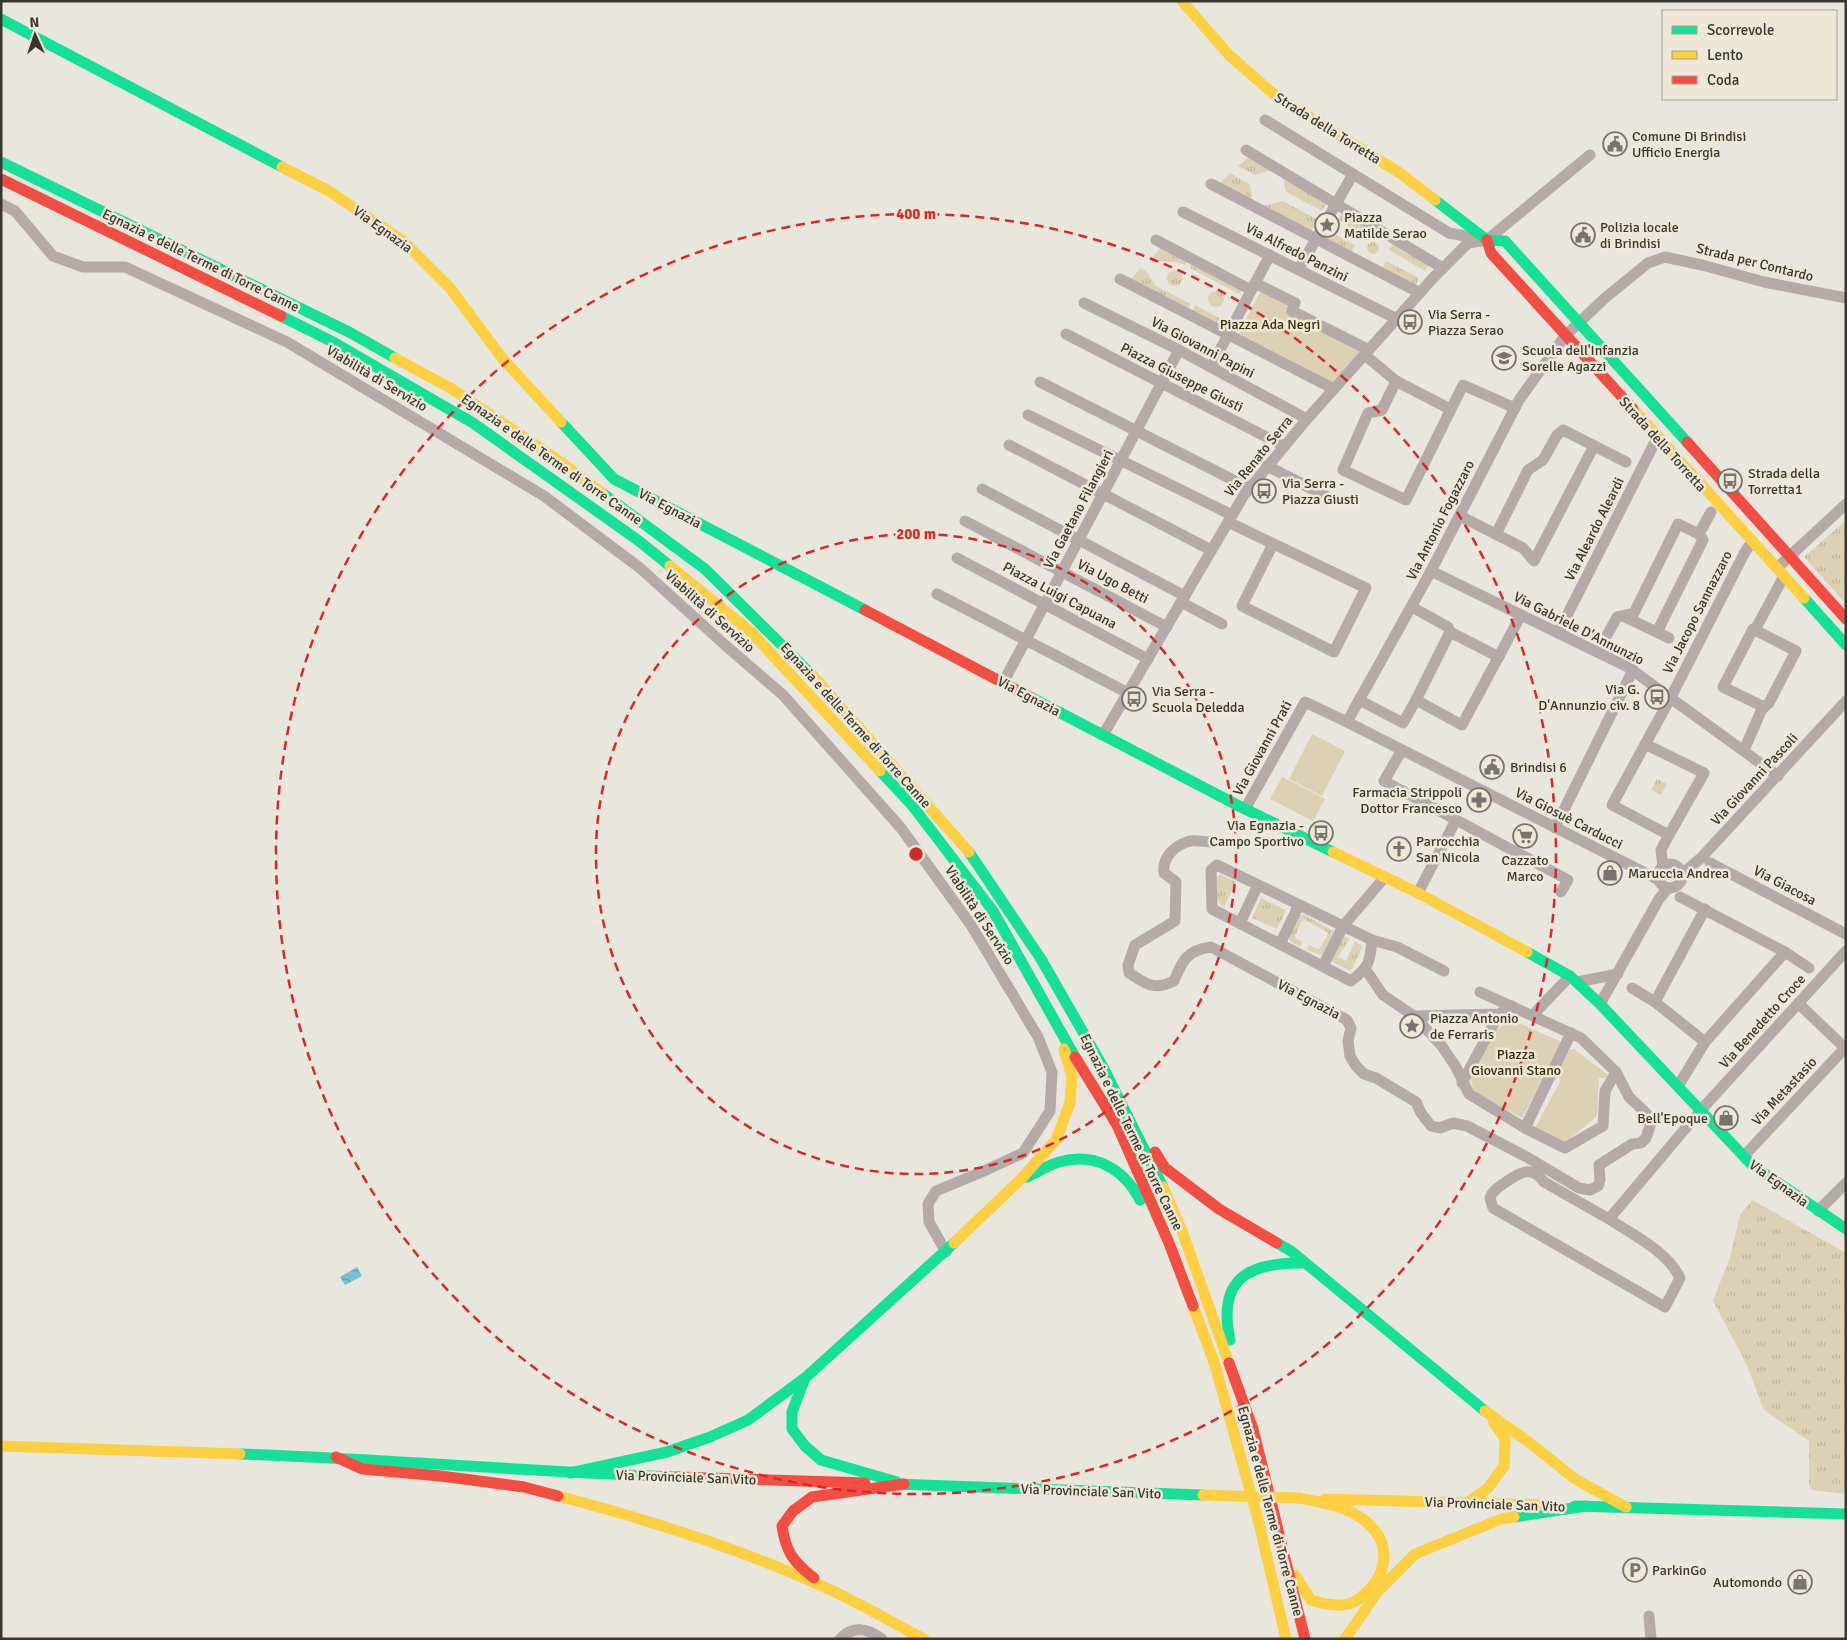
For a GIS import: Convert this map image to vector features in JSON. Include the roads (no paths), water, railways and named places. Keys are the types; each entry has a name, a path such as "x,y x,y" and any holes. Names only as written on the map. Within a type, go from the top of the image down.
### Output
{"main road":[{"name":"Strada della Torretta","path":"1182,1 1228,55 1278,98 1400,173 1487,240 1505,241 1846,619"},
{"name":"Via Egnazia","path":"1,19 329,191 402,240 450,288 502,358 614,479 1245,809 1418,893 1574,979 1752,1164 1846,1229"},
{"name":"Egnazia e delle Terme di Torre Canne","path":"1,160 349,332 452,389 552,456 706,569 798,659 882,752 969,852 1041,958 1103,1067 1158,1176 1182,1231 1252,1429 1305,1639"},
{"name":"Egnazia e delle Terme di Torre Canne","path":"1,179 333,342 473,423 639,541 751,632 911,804 993,910 1058,1028 1117,1125 1169,1243 1218,1374 1259,1523 1286,1639"},
{"name":"Strada della Torretta","path":"1487,240 1491,253 1846,645"},
{"path":"570,1473 667,1452 710,1437 748,1420 805,1378 946,1252 1021,1179 1056,1140 1070,1104 1072,1077 1058,1028"},
{"path":"1103,1067 1165,1168 1219,1209 1291,1251 1489,1415 1530,1443 1575,1479 1626,1507"},
{"path":"1021,1179 1062,1161 1089,1159 1114,1167 1134,1187 1181,1292 1191,1301"},
{"path":"1252,1429 1226,1325 1227,1310 1234,1286 1253,1270 1277,1263 1304,1263"},
{"path":"805,1378 792,1412 792,1429 805,1446 821,1460 904,1484"},
{"path":"1467,1503 1488,1488 1504,1466 1505,1439 1489,1415"},
{"name":"Via Provinciale San Vito","path":"1,1446 336,1457 570,1473 1299,1498 1846,1514"},
{"path":"336,1457 362,1469 441,1476 524,1487 615,1511 745,1555 836,1594 924,1639"},
{"path":"836,1594 797,1565 785,1546 782,1526 792,1510 812,1497 904,1484"},
{"path":"1277,1527 1294,1575 1311,1600 1328,1605 1349,1604 1366,1594 1380,1579 1384,1568 1385,1552 1383,1544 1369,1525 1361,1518 1328,1504 1299,1498"},
{"path":"1345,1639 1378,1591 1415,1554 1501,1519 1586,1506"},
{"path":"1280,1611 1278,1624 1281,1639"}],"street":[{"name":"Strada della Torretta","path":"1265,120 1449,233 1487,240"},
{"path":"1246,150 1443,268"},
{"path":"1487,240 1590,155"},
{"path":"1299,269 1353,174"},
{"path":"1211,184 1420,293"},
{"name":"Viabilità di Servizio","path":"1,204 15,211 53,256 82,267 125,266 287,342 544,496 640,568 783,695 901,828 972,925 1038,1037 1052,1072 1050,1112 1023,1152 984,1172 936,1192 928,1204 929,1222 946,1252"},
{"name":"Via Alfredo Panzini","path":"1183,212 1397,319"},
{"path":"1156,240 1253,286 1296,303 1292,311 1367,353 1396,381 1450,409"},
{"name":"Via Renato Serra","path":"1103,735 1249,488 1307,419 1443,268 1468,243 1487,240"},
{"path":"1211,367 1270,255"},
{"name":"Strada per Contardo","path":"1565,336 1580,324 1605,298 1648,263 1665,257 1764,282 1846,298"},
{"path":"1120,279 1334,389"},
{"name":"Via Giovanni Papini","path":"1084,303 1179,350 1307,419"},
{"name":"Piazza Giuseppe Giusti","path":"1066,334 1284,446"},
{"name":"Via Antonio Fogazzaro","path":"1347,722 1432,571 1519,400 1565,336"},
{"name":"Via Gaetano Filangieri","path":"1003,683 1179,350"},
{"path":"1396,381 1382,410 1368,414 1343,470 1406,500 1462,385 1515,408"},
{"path":"1040,382 1249,488"},
{"path":"1028,415 1121,460 1230,518 1273,544 1366,588 1334,652 1242,606 1273,544"},
{"path":"1496,534 1528,470 1543,460 1556,436 1563,430 1626,462"},
{"name":"Via Aleardo Aleardi","path":"1558,632 1657,438"},
{"path":"1008,445 1211,550"},
{"path":"1460,516 1523,548 1534,561 1594,446"},
{"path":"1267,466 1326,496"},
{"path":"982,489 1079,540 1183,599 1222,624"},
{"path":"1764,707 1723,687 1753,629 1755,630 1789,556 1846,504"},
{"path":"1699,534 1711,512"},
{"name":"Via Ugo Betti","path":"965,521 1167,626"},
{"path":"1598,652 1617,617 1634,613 1678,524 1699,534 1702,540 1657,632"},
{"name":"Via Jacopo Sannazzaro","path":"1669,835 1612,806 1672,697 1745,552 1752,542"},
{"name":"Piazza Luigi Capuana","path":"957,558 1148,659"},
{"name":"Via Gabriele D'Annunzio","path":"1432,571 1633,670 1778,776"},
{"path":"938,594 1128,693"},
{"path":"1412,606 1448,626 1450,632 1499,657"},
{"path":"1416,700 1462,725 1521,615"},
{"path":"1623,616 1670,638"},
{"path":"1744,750 1764,707 1796,651 1755,630"},
{"path":"1359,700 1403,723 1450,632"},
{"path":"1555,828 1633,670"},
{"name":"Via Giovanni Pascoli","path":"1682,875 1701,858 1846,701"},
{"name":"Via Giosuè Carducci","path":"1305,702 1658,880"},
{"name":"Via Giovanni Prati","path":"1245,809 1305,702"},
{"path":"1645,744 1704,773 1661,850 1663,867 1658,875 1658,880 1668,888 1679,884 1682,875 1680,870 1672,865 1663,867"},
{"path":"1402,750 1384,781 1568,880 1561,892"},
{"path":"1418,893 1456,820"},
{"name":"Via Egnazia","path":"1211,842 1191,841 1172,850 1163,866 1164,873 1176,882 1175,921 1135,945 1128,965 1129,974 1151,986 1162,986 1174,981 1183,960 1202,948 1211,948 1346,1020 1351,1028 1348,1041 1350,1056 1356,1066 1364,1074 1376,1078 1416,1102 1421,1113 1431,1126 1440,1128 1453,1123 1467,1126 1525,1156 1579,1188 1590,1190 1598,1186 1600,1180 1599,1165 1632,1144 1641,1143 1646,1138 1650,1126 1647,1114 1629,1098 1616,1072"},
{"name":"Via Giacosa","path":"1710,863 1846,934"},
{"path":"1372,940 1371,954 1366,970 1352,981 1212,909 1211,870 1217,865 1372,940 1397,947 1444,971"},
{"path":"1323,966 1343,926 1385,877"},
{"path":"1240,923 1258,885"},
{"path":"1600,1004 1659,899 1668,888"},
{"path":"1680,896 1785,952 1809,968"},
{"path":"1280,944 1299,905"},
{"path":"1655,1002 1706,910"},
{"path":"1678,1086 1705,1042 1785,952"},
{"name":"Via Benedetto Croce","path":"1609,1219 1701,1110 1846,952"},
{"path":"1366,970 1383,995 1414,1016 1441,1045 1451,1059 1469,1094 1525,1128 1565,1148 1603,1126 1605,1090 1616,1072 1581,1038 1480,992"},
{"path":"1533,1016 1574,979 1618,974"},
{"path":"1632,988 1655,1002 1705,1042"},
{"path":"1798,1004 1845,1048"},
{"path":"1462,1082 1499,1014 1512,1006"},
{"path":"1414,1016 1499,1014"},
{"path":"1525,1128 1571,1033"},
{"name":"Via Metastasio","path":"1744,1156 1845,1048"},
{"path":"1533,1172 1540,1176 1544,1182 1609,1219 1649,1246 1675,1268 1680,1278 1665,1307 1493,1208 1490,1198 1492,1192 1517,1174 1533,1172"},
{"path":"1818,1211 1846,1183"},
{"path":"1649,1616 1651,1639"},
{"path":"840,1639 854,1630 865,1629 882,1639"}],"water":[{"path":"357,1267 362,1276 345,1285 340,1277"}],"place":[{"name":"Comune Di Brindisi Ufficio Energia","path":"1615,144"},
{"name":"Piazza Matilde Serao","path":"1327,225"},
{"name":"Polizia locale di Brindisi","path":"1583,235"},
{"name":"Via Serra - Piazza Serao","path":"1410,322"},
{"name":"Scuola dell'Infanzia Sorelle Agazzi","path":"1504,358"},
{"name":"Strada della Torretta1","path":"1730,481"},
{"name":"Via Serra - Piazza Giusti","path":"1264,491"},
{"name":"Via G. D'Annunzio civ. 8","path":"1657,697"},
{"name":"Via Serra - Scuola Deledda","path":"1134,699"},
{"name":"Brindisi 6","path":"1492,767"},
{"name":"Farmacia Strippoli Dottor Francesco","path":"1479,800"},
{"name":"Via Egnazia - Campo Sportivo","path":"1321,833"},
{"name":"Cazzato Marco","path":"1525,836"},
{"name":"Parrocchia San Nicola","path":"1399,849"},
{"name":"Maruccia Andrea","path":"1610,873"},
{"name":"Piazza Antonio de Ferraris","path":"1412,1026"},
{"name":"Bell'Epoque","path":"1726,1118"},
{"name":"ParkinGo","path":"1635,1570"},
{"name":"Automondo","path":"1800,1582"}],"park label":[{"name":"Piazza Ada Negri","path":"1270,324"},
{"name":"Piazza Giovanni Stano","path":"1516,1062"}]}
